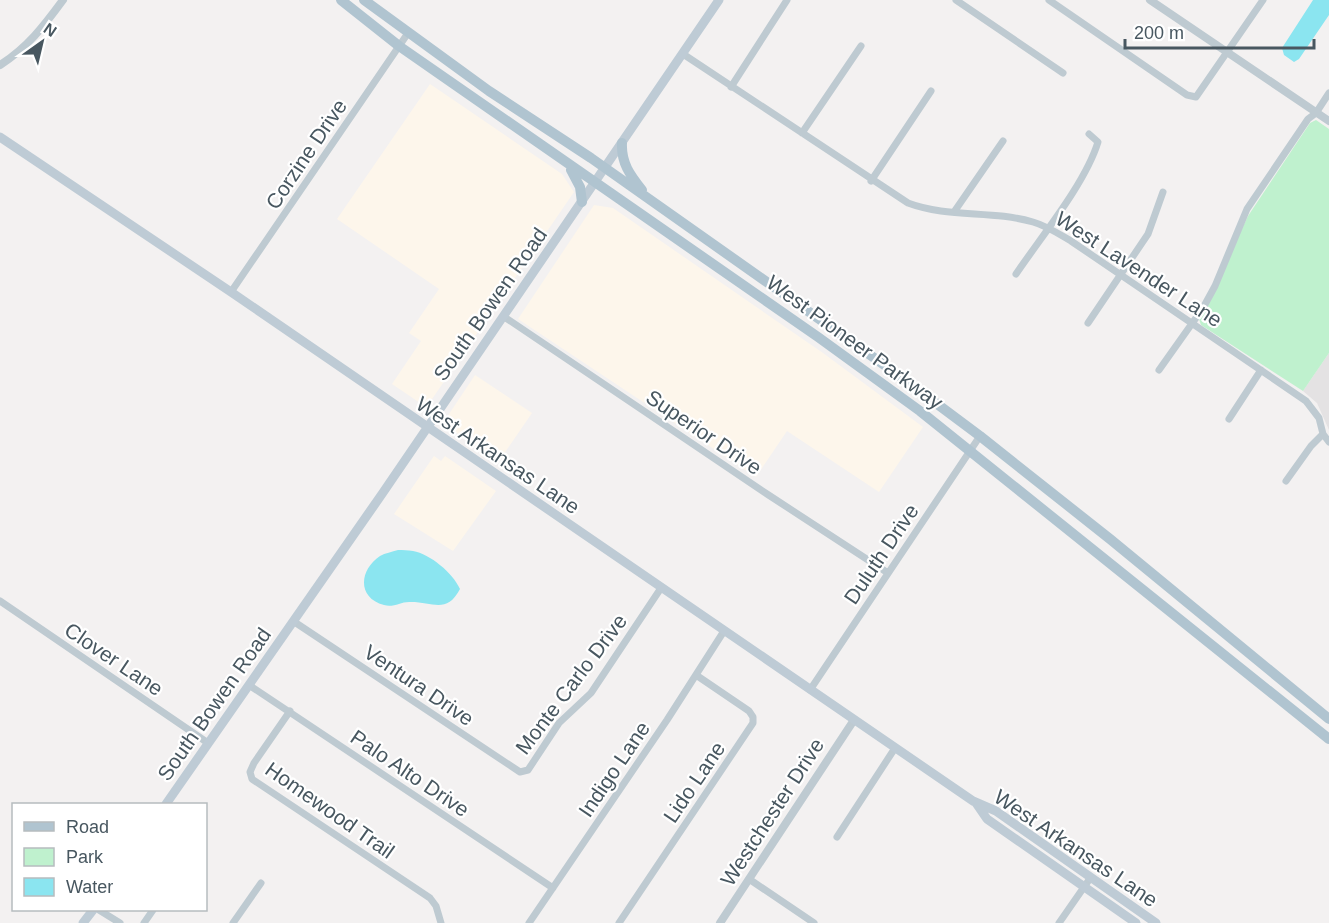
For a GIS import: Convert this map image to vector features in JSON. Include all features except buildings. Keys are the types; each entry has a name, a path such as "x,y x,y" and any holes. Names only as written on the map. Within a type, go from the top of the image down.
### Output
{"main road":[{"name":"West Pioneer Parkway","path":"341,0 399,46 920,411 1329,739"},
{"name":"West Pioneer Parkway","path":"364,0 489,91 605,168 893,371 980,436 1141,564 1329,719"},
{"name":"South Bowen Road","path":"167,803 719,0"},
{"name":"West Arkansas Lane","path":"0,137 231,292 976,803 996,811 1156,923"},
{"path":"622,143 622,159 626,168 651,202"},
{"path":"563,161 575,174 582,202"},
{"path":"750,290 762,279"},
{"path":"1129,578 1141,564"},
{"name":"West Arkansas Lane","path":"976,803 987,819 1136,923"}],"street":[{"path":"0,65 22,50 39,33 63,0"},
{"path":"731,87 787,0"},
{"path":"956,0 1063,73"},
{"path":"1049,0 1196,97 1263,0"},
{"path":"1150,0 1163,4 1329,121"},
{"name":"Corzine Drive","path":"231,292 408,33"},
{"path":"802,133 861,46"},
{"name":"West Lavender Lane","path":"682,54 871,181 908,203 935,211 1020,219 1048,228 1071,241 1306,401 1319,418 1323,434 1329,442"},
{"path":"871,181 930,91"},
{"path":"1159,370 1215,286 1247,209 1329,93"},
{"path":"1016,274 1081,179 1095,152 1097,139 1089,134"},
{"path":"954,212 1003,141"},
{"path":"1088,323 1148,234 1163,192"},
{"name":"Superior Drive","path":"503,316 888,573"},
{"path":"1229,419 1262,370"},
{"path":"1287,481 1311,446 1323,434"},
{"name":"Duluth Drive","path":"810,690 980,436"},
{"name":"Monte Carlo Drive","path":"528,770 559,723 591,693 661,588"},
{"name":"Clover Lane","path":"0,601 208,743"},
{"name":"Ventura Drive","path":"293,621 512,767 520,772 528,770"},
{"name":"Indigo Lane","path":"529,923 724,631"},
{"name":"Lido Lane","path":"619,923 753,723 753,717 749,711 696,675"},
{"name":"Palo Alto Drive","path":"249,685 552,888"},
{"name":"Homewood Trail","path":"290,711 254,763 250,772 252,779 430,898 436,906 441,923"},
{"name":"Westchester Drive","path":"720,923 854,720"},
{"path":"837,837 895,748"},
{"path":"1059,923 1090,877"},
{"path":"749,879 814,923"},
{"path":"233,923 261,883"},
{"path":"102,911 120,923"}],"shaded area":[{"path":"430,84 562,174 574,192 430,402 423,405 392,384 421,341 409,333 439,289 337,219"},
{"path":"594,205 613,208 823,353 923,427 879,492 787,431 756,477 518,319"},
{"path":"1329,353 1329,430 1317,403 1303,391"},
{"path":"475,375 532,413 499,461 449,428 447,417"},
{"path":"434,456 441,461 445,456 496,491 453,551 394,514"}],"green space":[{"path":"1316,120 1329,129 1329,353 1303,391 1201,325 1199,319 1248,216 1310,123"}],"water":[{"path":"1313,0 1329,0 1329,15 1299,59 1294,62 1284,55 1282,48"},
{"path":"398,550 420,553 440,565 460,589 455,597 450,602 439,605 407,602 388,606 375,601 365,590 365,576 368,569 380,556"}]}
